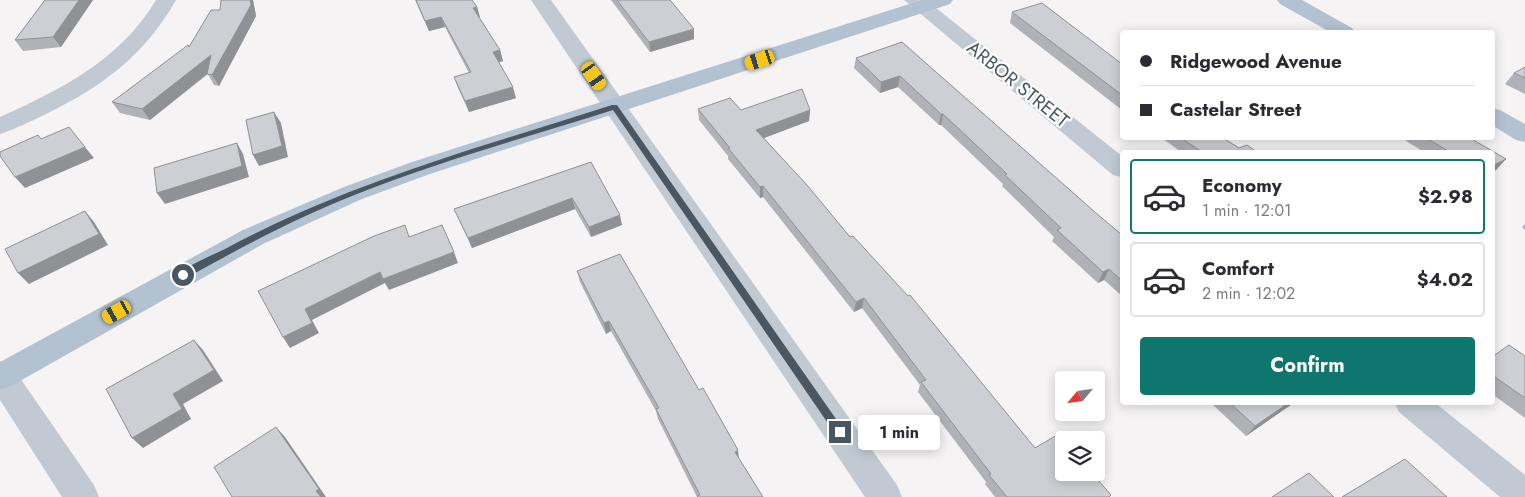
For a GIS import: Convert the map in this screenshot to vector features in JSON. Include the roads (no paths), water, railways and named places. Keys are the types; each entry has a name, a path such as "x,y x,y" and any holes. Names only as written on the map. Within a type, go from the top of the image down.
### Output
{"main road":[{"path":"1287,0 1341,30"},
{"path":"1,376 253,237 353,192 421,168 615,107 927,2"},
{"path":"1495,118 1525,134"}],"street":[{"path":"0,126 50,102 85,82 114,62 146,32 166,0"},
{"path":"540,0 884,497"},
{"name":"ARBOR STREET","path":"927,2 1120,167"},
{"path":"1,376 82,497"},
{"path":"1414,405 1525,496"}]}
